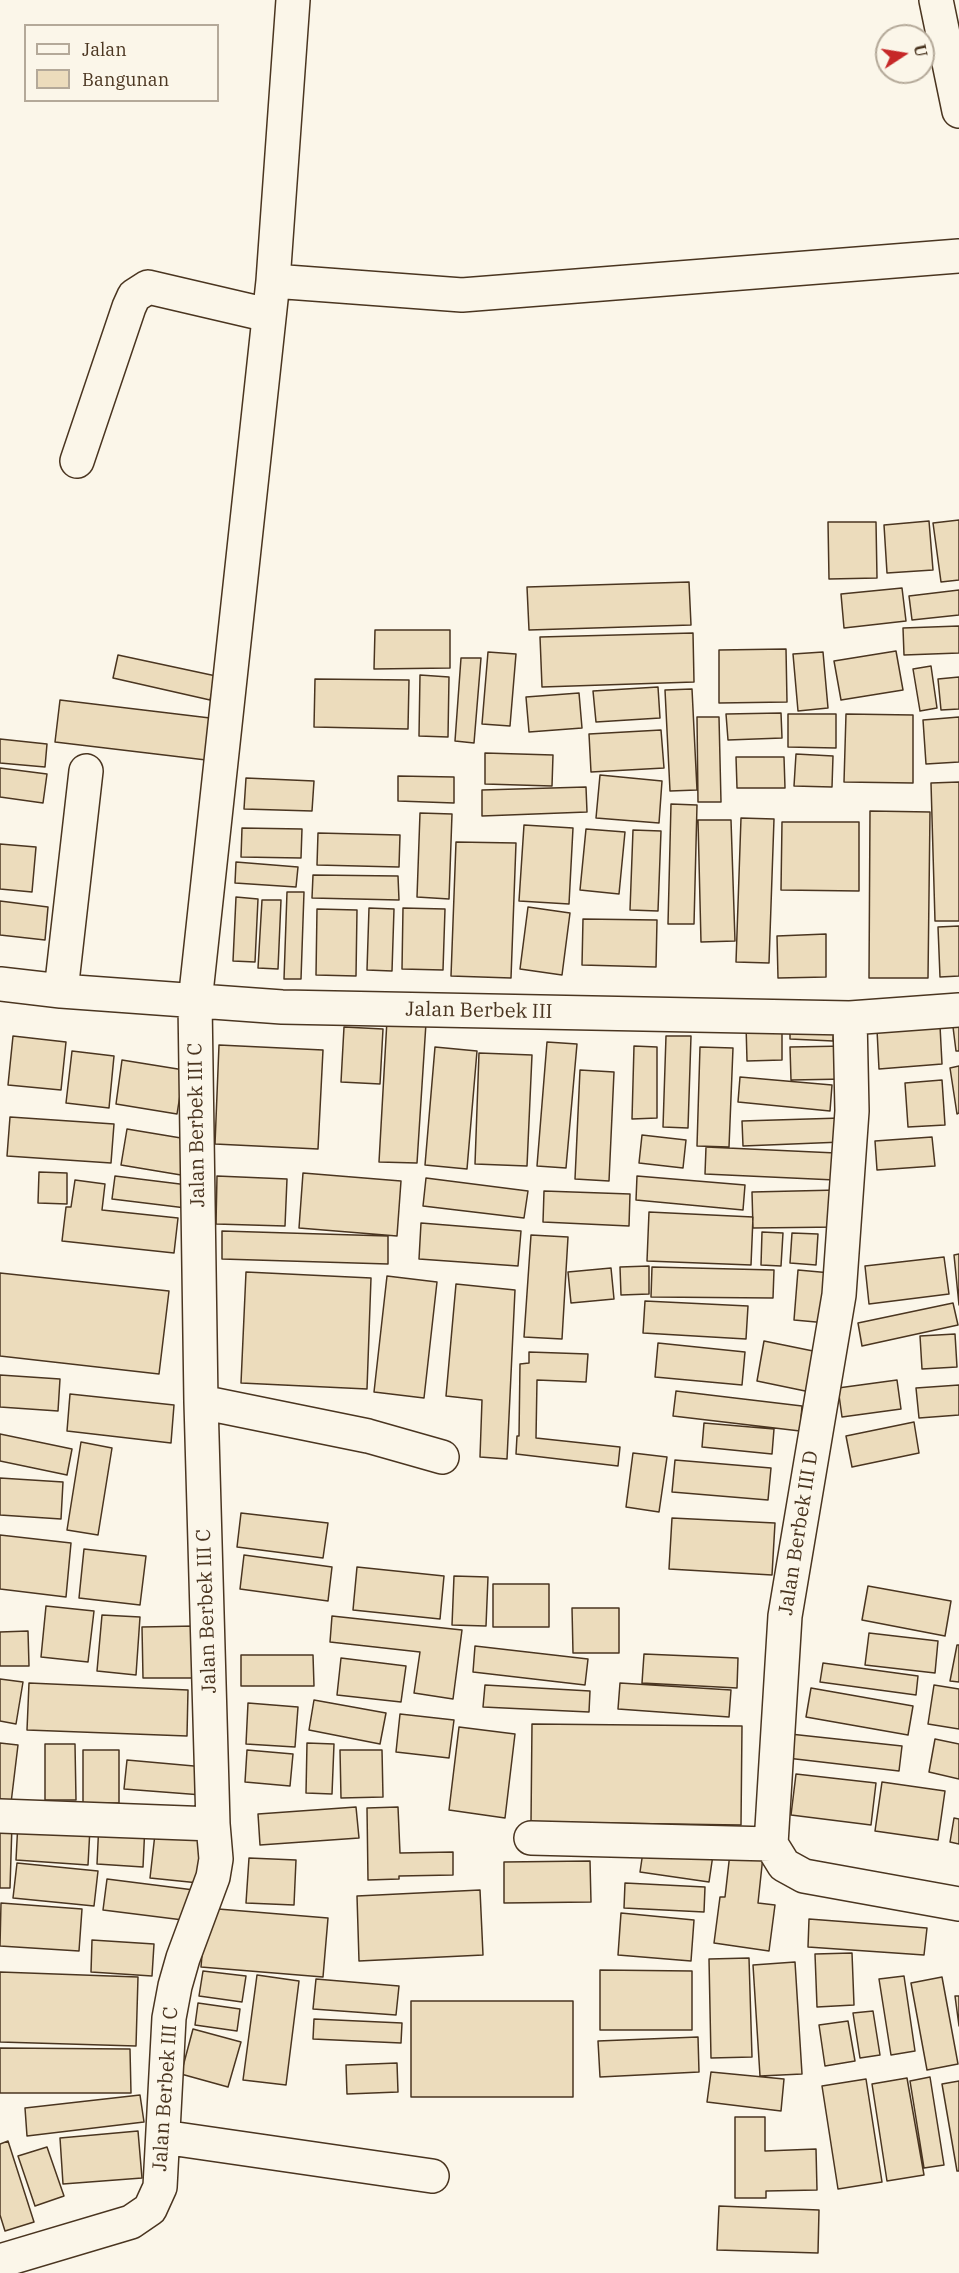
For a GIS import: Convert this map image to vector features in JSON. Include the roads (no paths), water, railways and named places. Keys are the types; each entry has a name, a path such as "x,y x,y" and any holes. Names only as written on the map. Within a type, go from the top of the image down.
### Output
{"street":[{"name":"Jalan Berbek III C","path":"0,2261 131,2222 150,2209 160,2187 169,2018 183,1958 213,1877 216,1859 213,1824 201,1402 195,1002 273,281 293,0"},
{"path":"936,0 959,111"},
{"path":"273,281 462,295 959,256"},
{"path":"77,461 134,296 148,287 268,315"},
{"path":"62,991 86,771"},
{"name":"Jalan Berbek III","path":"0,984 282,1008 850,1018 959,1010"},
{"name":"Jalan Berbek III D","path":"771,1844 785,1616 839,1295 852,1111 850,1018"},
{"path":"201,1402 368,1436 442,1457"},
{"path":"0,1816 213,1824"},
{"path":"531,1838 771,1844 784,1865 804,1876 959,1904"},
{"path":"163,2137 432,2176"}]}
